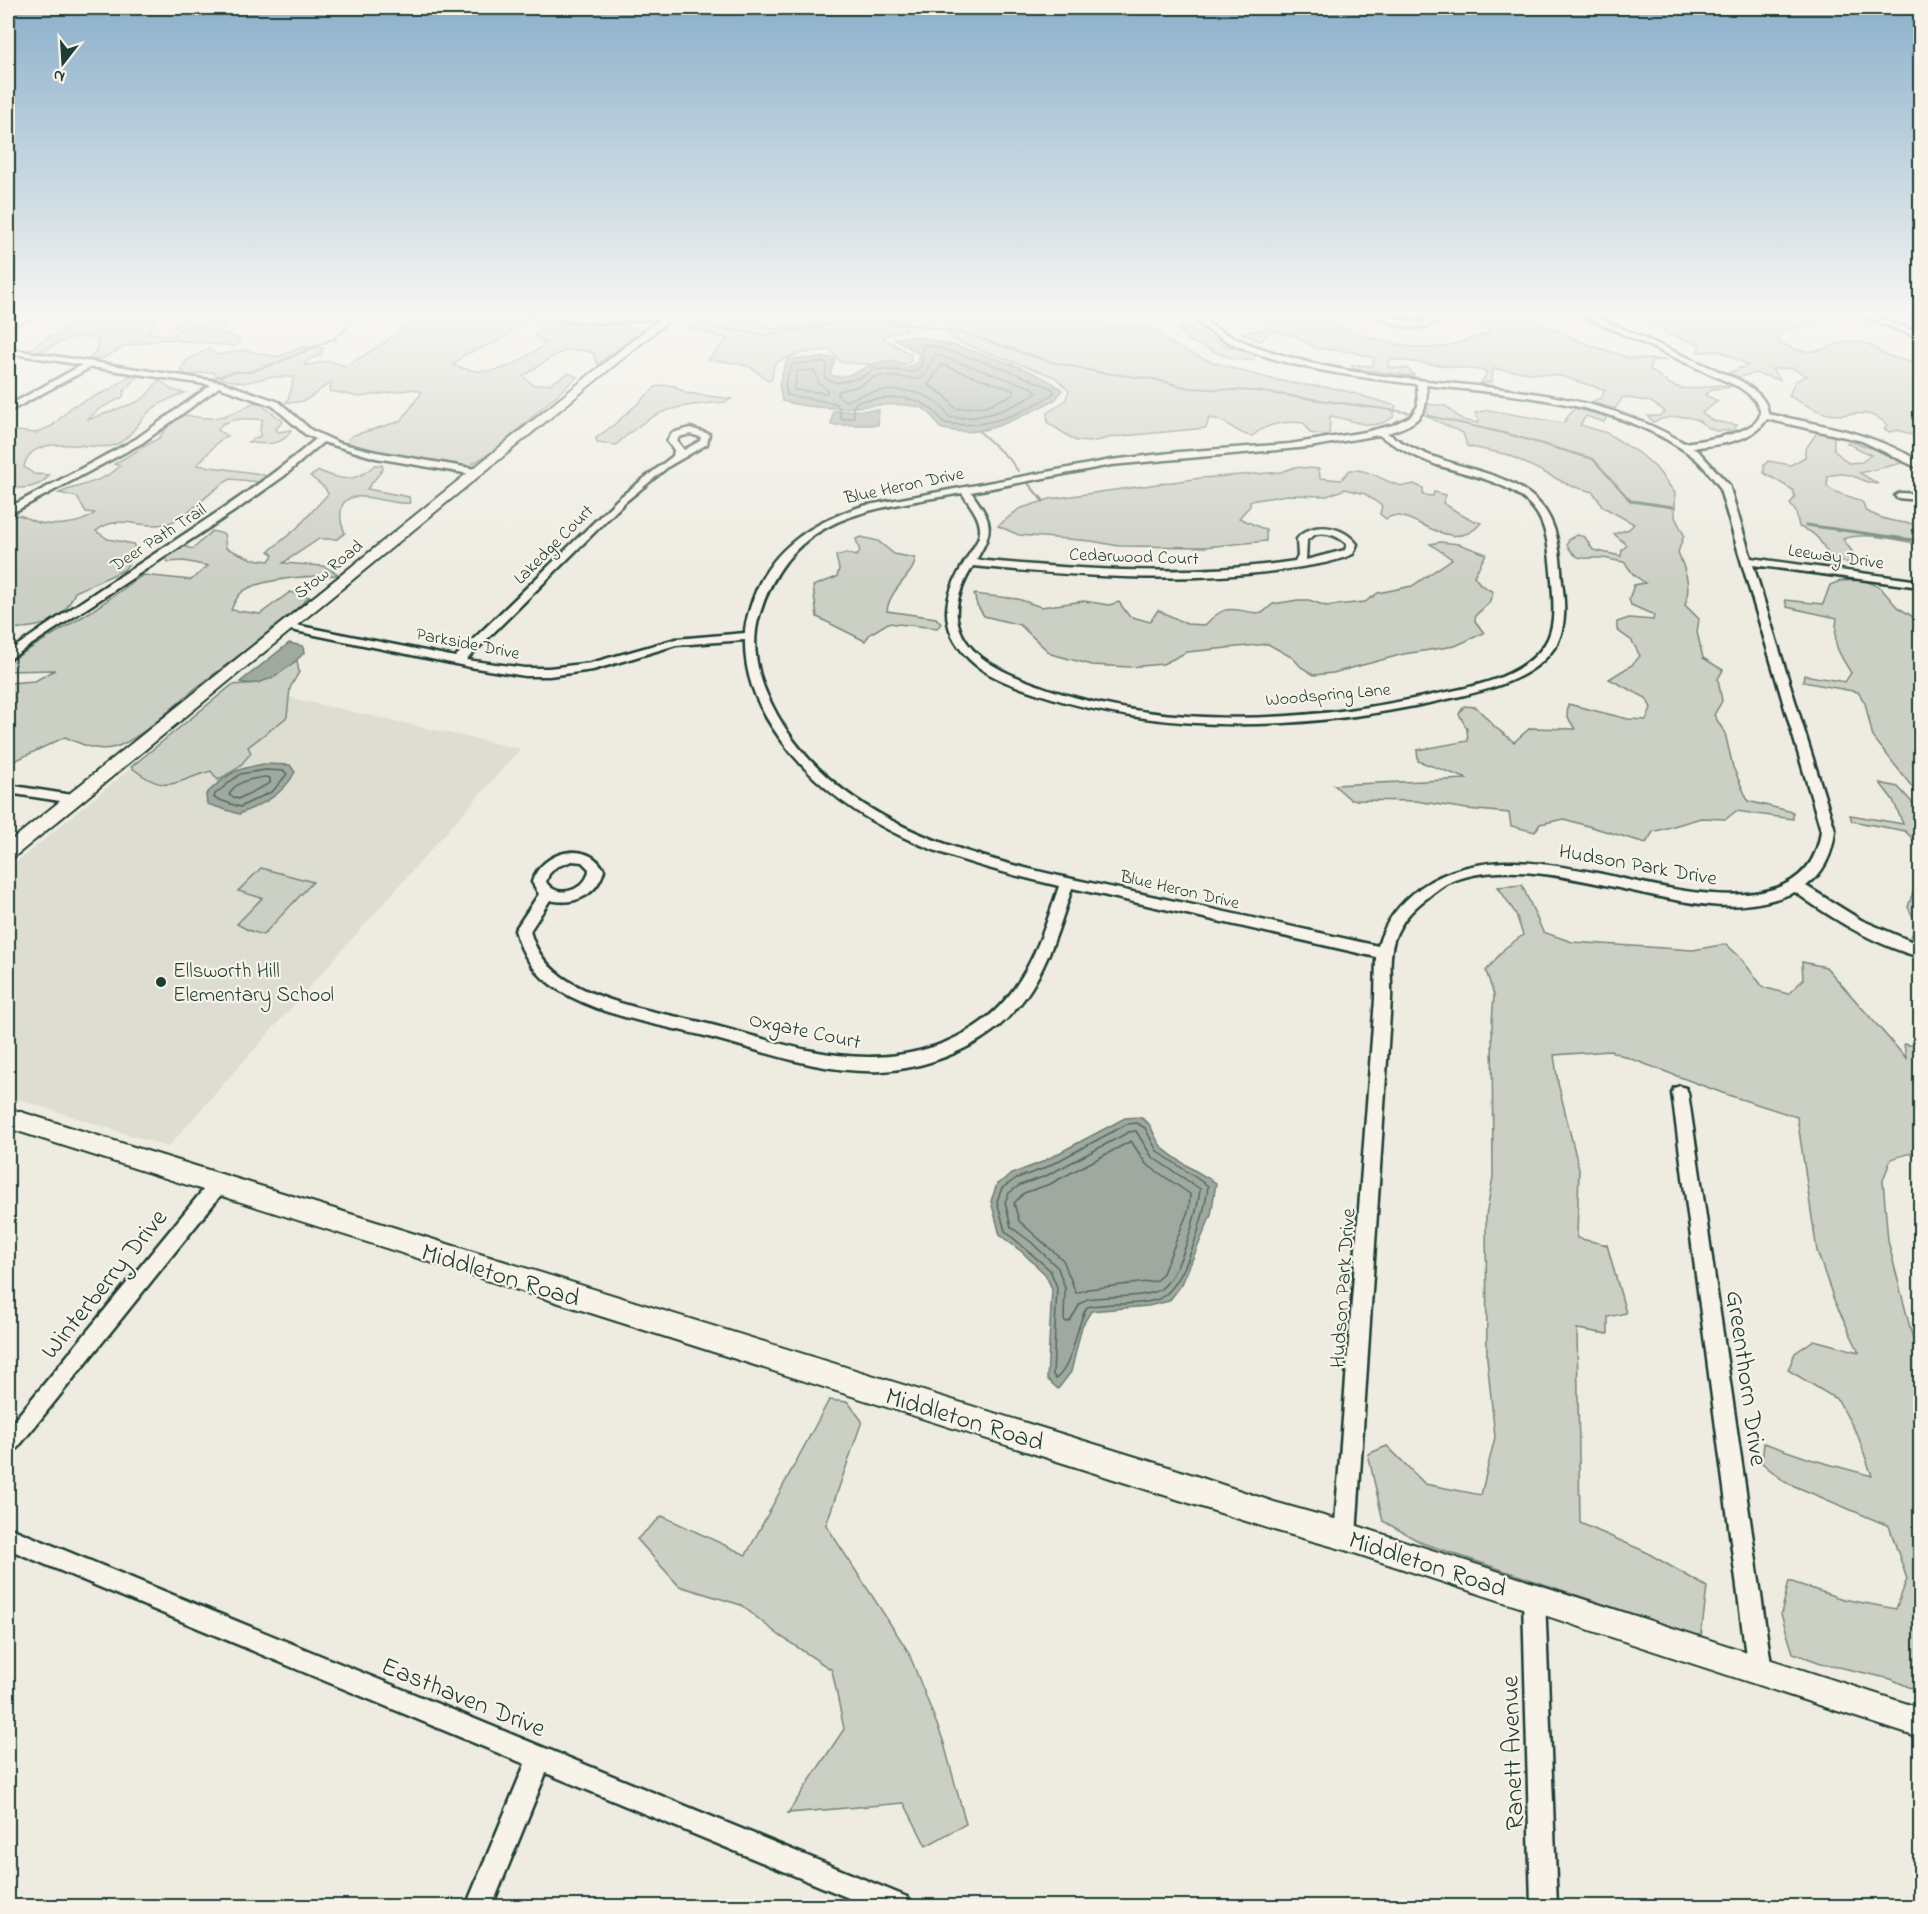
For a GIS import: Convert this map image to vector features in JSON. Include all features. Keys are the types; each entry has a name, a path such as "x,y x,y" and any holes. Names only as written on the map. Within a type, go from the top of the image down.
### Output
{"street":[{"path":"8,512 139,441 191,403"},
{"path":"274,403 303,428 321,439 375,456 477,472"},
{"name":"Stow Road","path":"8,852 561,403"},
{"name":"Blue Heron Drive","path":"1384,953 986,864 930,844 871,814 831,787 793,750 766,709 754,680 749,636 759,593 772,569 791,547 812,531 845,515 870,507 1130,460 1294,447 1381,432 1407,423 1420,412 1423,403"},
{"name":"Hudson Park Drive","path":"1346,1536 1383,999 1384,953 1393,926 1401,913 1418,896 1449,878 1484,869 1512,867 1547,870 1671,895 1711,900 1747,900 1797,886 1814,873 1822,862 1827,845 1828,830 1724,485 1710,466 1685,446 1647,427 1588,409 1559,403"},
{"path":"1685,446 1742,435 1756,429 1764,417 1761,403"},
{"path":"1764,417 1862,438 1920,466"},
{"name":"Woodspring Lane","path":"965,490 980,512 985,525 982,541 958,579 951,610 954,628 960,641 973,656 1004,676 1040,691 1080,703 1169,717 1225,719 1304,717 1356,712 1431,700 1493,683 1519,672 1535,662 1549,647 1557,628 1553,544 1546,517 1530,500 1507,485 1421,455 1381,432"},
{"name":"Deer Path Trail","path":"8,657 136,570 236,507 321,439"},
{"name":"Lakedge Court","path":"458,661 622,500 647,478 677,457"},
{"path":"1900,496 1920,497"},
{"name":"Cedarwood Court","path":"969,562 1100,574 1159,576 1234,573 1299,564 1343,555 1352,549 1352,544 1346,537 1336,532 1312,531 1302,539 1303,556 1299,564"},
{"name":"Leeway Drive","path":"1748,561 1920,584"},
{"name":"Parkside Drive","path":"286,626 502,670 549,672 593,666 676,642 749,636"},
{"path":"8,789 73,799"},
{"name":"Oxgate Court","path":"547,894 522,930 525,942 542,970 577,993 617,1007 826,1060 867,1064 901,1061 929,1055 967,1039 998,1020 1019,998 1031,979 1067,883"},
{"path":"1797,886 1825,907 1857,926 1920,951"},
{"name":"Greenthorn Drive","path":"1680,1093 1760,1671"},
{"name":"Middleton Road","path":"8,1118 1274,1516 1346,1536 1920,1723"},
{"name":"Winterberry Drive","path":"8,1444 218,1185"},
{"name":"Easthaven Drive","path":"8,1539 898,1906"},
{"name":"Ranett Avenue","path":"1534,1598 1544,1906"},
{"path":"478,1906 540,1758"}],"shaded area":[{"path":"79,403 110,403 99,409 87,420 133,403 162,403 152,409 118,444 101,447 62,444 37,449 29,456 24,467 34,474 49,475 36,485 25,488 8,488 8,430 35,433 52,426 73,406"},
{"path":"252,403 259,403 283,421 276,429 278,432 291,430 284,439 278,442 260,444 248,442 260,436 263,420 242,419 227,422 222,424 218,430 227,436 219,441 197,465 261,474 270,478 259,482 231,479 215,489 186,514 169,523 150,525 123,522 105,526 96,531 108,539 133,544 137,552 124,570 75,592 63,612 49,623 8,629 8,519 18,515 46,524 64,524 89,517 95,513 86,512 77,497 59,493 107,476 120,466 114,464 159,438 172,421 182,414 211,418 235,412"},
{"path":"414,403 547,403 494,451 467,467 358,447 349,443 348,439 354,435 401,421"},
{"path":"638,403 711,403 665,411 642,423 616,445 597,443 596,438"},
{"path":"1062,403 1387,403 1396,406 1393,417 1377,424 1362,424 1330,416 1329,436 1310,433 1304,423 1297,422 1270,426 1252,436 1222,421 1209,418 1206,428 1113,437 1091,442 1076,441 1048,423 1047,413"},
{"path":"1596,403 1619,403 1615,409"},
{"path":"1653,403 1715,403 1702,413 1713,421 1737,425 1733,430 1720,431 1686,417 1653,422 1648,416 1659,416 1665,411"},
{"path":"1803,403 1920,403 1920,438 1898,430 1890,432 1884,429 1887,425 1873,415 1858,413 1836,415 1813,409"},
{"path":"1427,404 1446,406 1462,420 1479,423 1475,413 1488,410 1563,423 1575,408 1607,417 1604,422 1586,416 1580,425 1607,433 1643,456 1656,468 1675,493 1675,517 1684,535 1678,552 1688,585 1685,605 1699,619 1697,632 1703,658 1723,670 1718,679 1722,701 1714,715 1725,733 1733,767 1748,801 1793,812 1793,819 1736,811 1726,819 1701,818 1653,832 1646,843 1564,819 1540,824 1535,832 1511,826 1509,813 1416,801 1351,800 1334,785 1468,779 1418,761 1417,750 1468,741 1467,729 1459,714 1464,706 1476,707 1495,727 1514,742 1530,728 1575,729 1567,716 1568,704 1628,719 1646,720 1651,708 1646,698 1609,679 1632,665 1640,656 1632,641 1617,630 1617,622 1629,618 1653,620 1654,615 1631,605 1629,599 1634,585 1645,583 1634,575 1624,562 1603,558 1581,558 1574,554 1567,545 1569,539 1577,535 1585,537 1593,550 1621,556 1622,550 1627,545 1614,534 1629,529 1634,524 1603,507 1593,492 1571,486 1509,455 1467,446 1463,433 1428,417"},
{"path":"1818,431 1830,433 1834,438 1834,450 1848,463 1862,462 1871,455 1847,443 1849,441 1881,451 1902,463 1860,473 1878,484 1850,475 1837,474 1828,476 1827,486 1831,490 1859,500 1863,503 1865,510 1878,517 1920,524 1920,544 1882,537 1852,537 1843,539 1856,557 1851,563 1832,561 1815,536 1799,527 1796,512 1790,504 1795,497 1793,490 1764,473 1764,465 1768,461 1791,465 1805,457 1805,450"},
{"path":"375,465 382,465 383,469 367,489 409,497 410,503 350,498 344,502 341,511 341,522 345,533 337,539 319,539 283,563 323,566 340,575 274,581 249,588 241,593 231,610 260,614 290,592 309,597 267,634 131,740 114,748 99,749 65,737 8,764 8,683 35,681 55,670 8,671 8,662 90,612 143,575 191,580 208,566 184,561 168,562 165,555 180,545 193,549 212,531 224,534 226,548 252,559 269,561 273,555 269,551 297,528 328,494 325,488 310,476 319,471 335,477 354,478"},
{"path":"1295,467 1319,469 1320,478 1341,480 1350,470 1360,470 1398,485 1414,484 1423,488 1423,495 1433,496 1434,492 1446,495 1443,503 1465,517 1481,523 1469,533 1456,536 1443,534 1406,518 1395,516 1386,519 1380,514 1382,506 1365,494 1345,489 1327,496 1287,495 1250,501 1250,506 1239,518 1266,530 1266,541 1205,547 1119,546 1091,541 1019,535 998,526 1019,509 1050,499 1201,478 1281,472"},
{"path":"861,537 878,541 894,554 915,558 911,570 892,595 887,611 936,618 941,624 937,628 888,623 870,634 865,641 817,617 813,586 837,577 839,569 836,556 846,553 856,556 860,552 856,539"},
{"path":"1440,542 1459,544 1486,554 1474,576 1480,584 1493,592 1489,603 1476,615 1475,621 1484,633 1455,646 1404,654 1333,673 1314,675 1301,667 1293,658 1268,644 1187,652 1163,664 1130,667 1092,665 1051,654 1020,625 984,616 977,605 974,594 1018,599 1041,607 1084,601 1109,605 1119,602 1129,616 1150,622 1158,610 1187,624 1205,625 1220,612 1231,609 1262,613 1273,604 1298,600 1309,600 1326,606 1365,602 1378,593 1412,586 1452,559 1430,544"},
{"path":"1863,580 1880,587 1897,607 1920,621 1920,669 1918,670 1920,674 1920,797 1873,737 1865,703 1858,692 1803,682 1804,675 1845,682 1851,673 1837,647 1835,635 1837,618 1787,607 1785,600 1823,604 1830,585 1840,581"},
{"path":"297,660 299,672 290,688 287,717 248,747 251,753 238,768 218,780 211,771 178,782 162,784 143,776 131,767 232,685 258,683 278,674"},
{"name":"Ellsworth Hill Elementary School","path":"232,685 520,749 168,1147 8,1096 8,869"},
{"path":"1880,783 1898,787 1920,811 1920,846 1905,831 1852,821 1850,815 1903,824 1893,800"},
{"path":"261,868 313,882 263,935 237,924 262,898 238,891"},
{"path":"1522,885 1543,932 1572,942 1693,950 1726,944 1740,957 1763,987 1788,994 1803,980 1802,962 1826,967 1906,1058 1904,1044 1920,1047 1920,1105 1916,1105 1920,1125 1920,1150 1891,1159 1883,1180 1888,1241 1920,1367 1920,1692 1891,1679 1821,1663 1793,1653 1781,1614 1789,1581 1843,1599 1896,1609 1907,1579 1889,1526 1785,1482 1762,1463 1764,1443 1810,1459 1872,1476 1858,1436 1838,1400 1788,1370 1795,1353 1814,1340 1859,1352 1834,1300 1817,1251 1797,1117 1728,1095 1610,1051 1554,1055 1558,1083 1579,1169 1577,1238 1607,1245 1626,1313 1608,1317 1608,1334 1577,1329 1580,1523 1644,1551 1707,1587 1701,1637 1422,1543 1383,1521 1368,1454 1387,1446 1425,1484 1481,1495 1495,1437 1487,1358 1486,1215 1493,1177 1492,1022 1494,995 1486,971 1505,948 1523,935 1516,914 1498,887"},
{"path":"1920,889 1920,940 1911,937 1916,923 1908,907 1913,892"},
{"path":"829,1400 848,1402 862,1421 826,1525 908,1651 943,1740 966,1824 926,1846 904,1803 788,1813 844,1729 832,1670 780,1636 741,1605 679,1586 637,1539 662,1516 746,1555"}],"water":[{"path":"794,403 1048,403 1015,420 970,431 940,428 926,410 907,405 831,408"},
{"path":"879,410 878,425 831,425 833,411"},
{"path":"289,643 303,646 304,653 291,665 275,676 258,683 240,682"},
{"path":"264,764 290,765 295,772 278,793 239,814 207,804 206,794 227,777 239,770"},
{"path":"1139,1117 1150,1125 1158,1142 1165,1150 1216,1183 1211,1215 1182,1284 1169,1301 1148,1306 1091,1311 1082,1326 1071,1372 1058,1389 1047,1379 1052,1289 1045,1274 1000,1235 991,1201 997,1184 1014,1173 1040,1163 1125,1118"}],"waterway":[{"path":"1343,403 1412,413"},
{"path":"1425,415 1508,434 1593,459 1629,499"},
{"path":"979,431 1010,460 1018,471"},
{"path":"1028,483 1041,499"},
{"path":"1040,497 1043,501"},
{"path":"1629,499 1673,507"},
{"path":"1806,525 1920,541"}],"place":[{"name":"Ellsworth Hill Elementary School","path":"161,982"}]}
